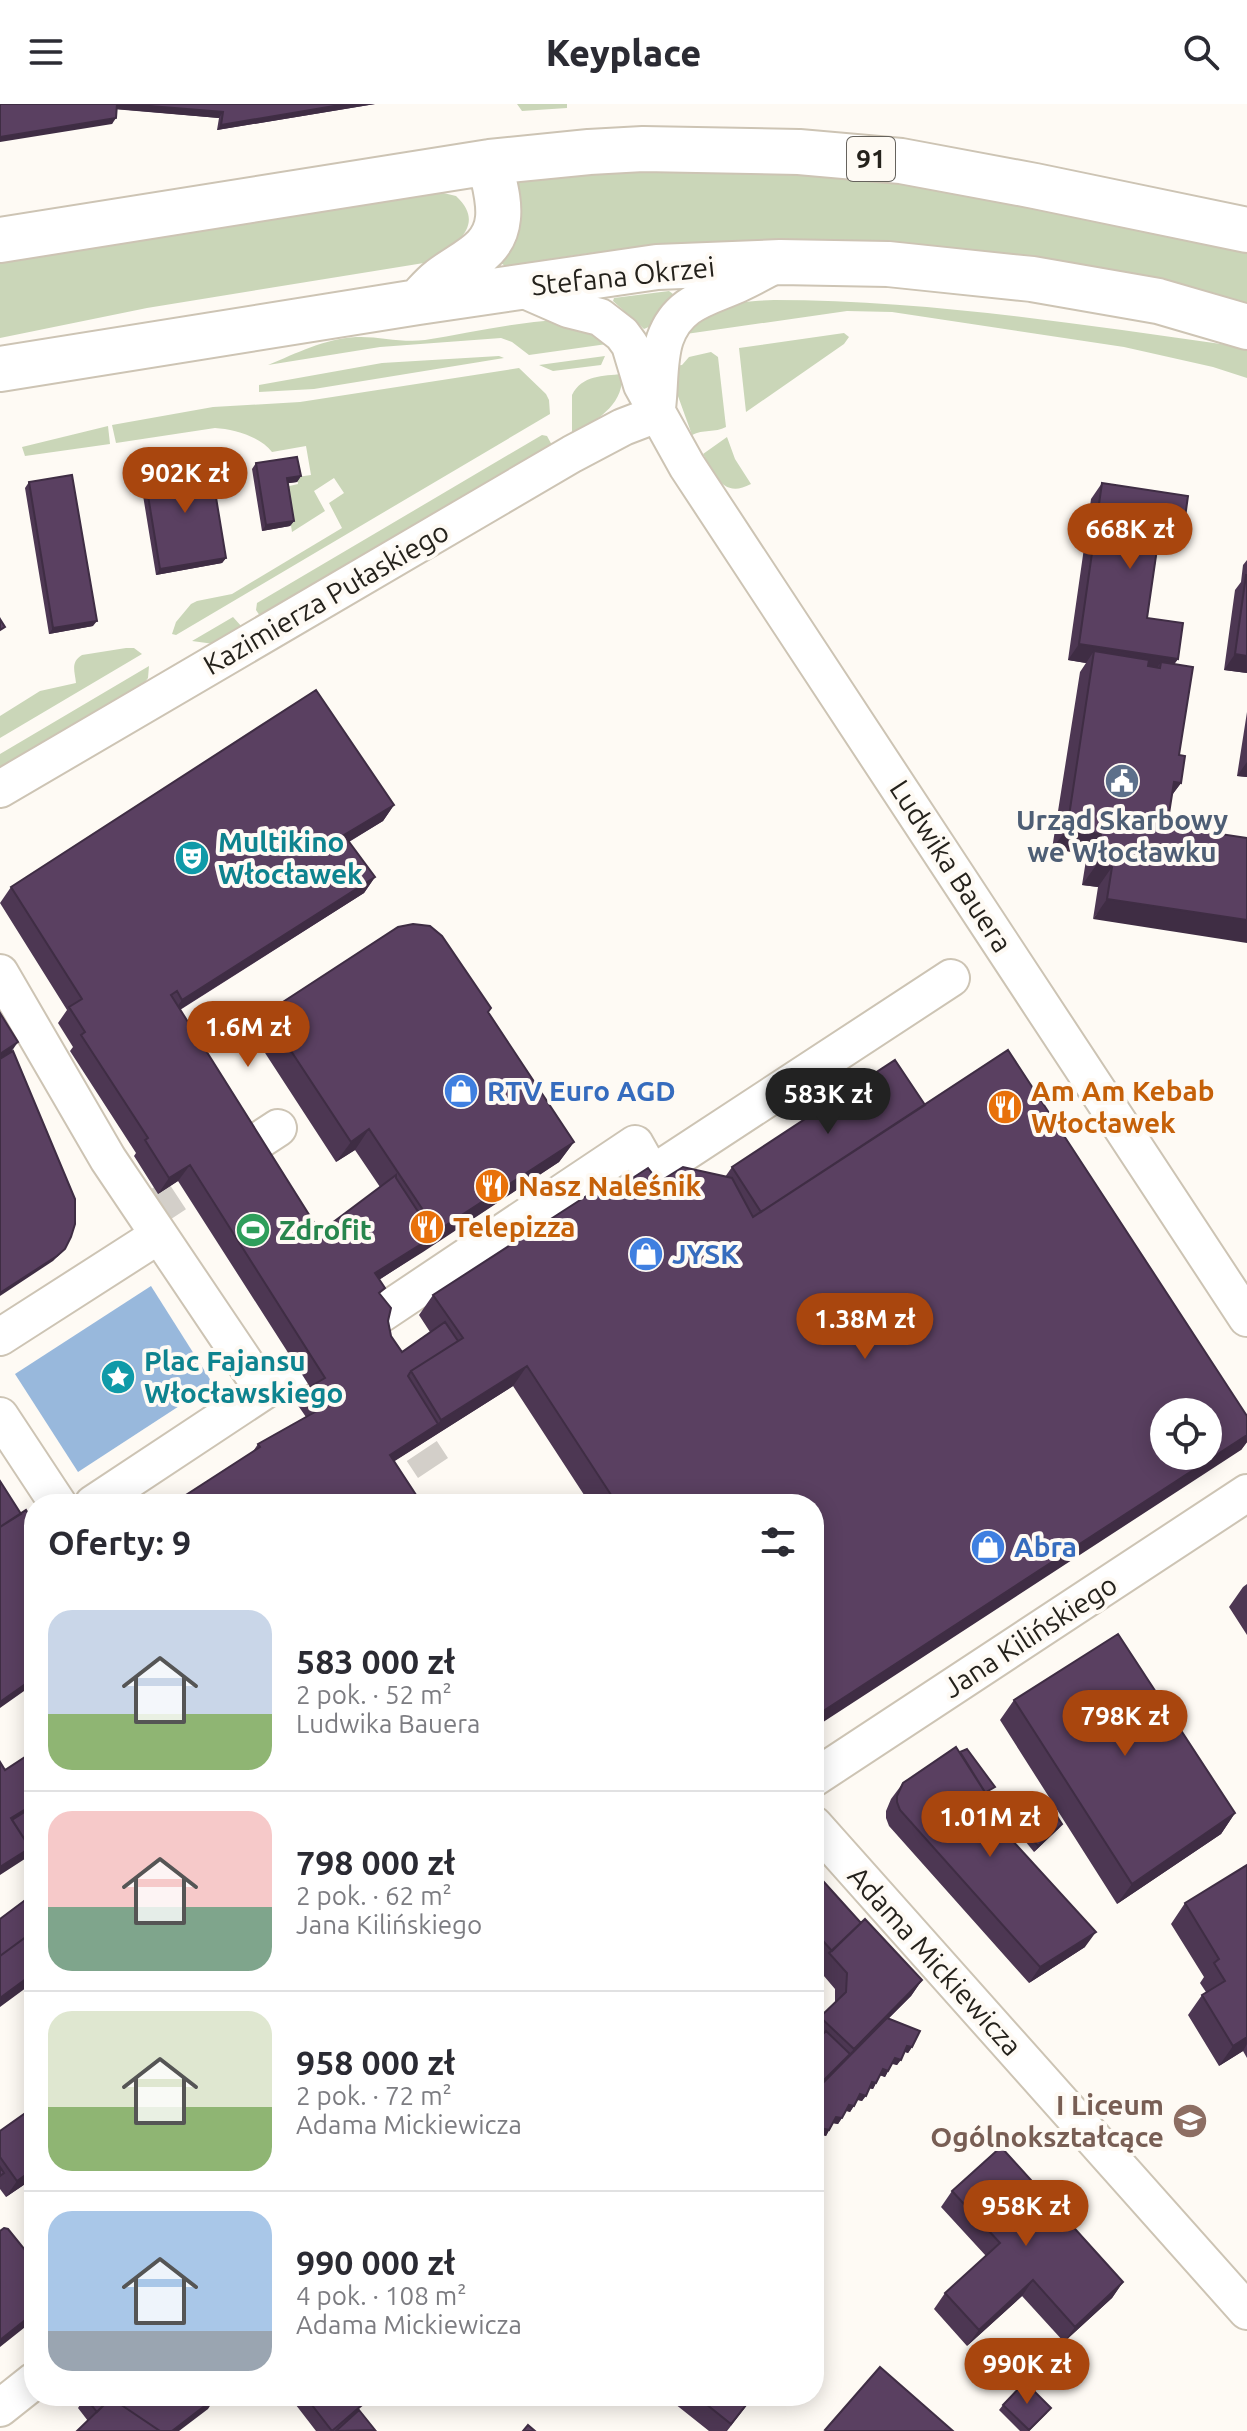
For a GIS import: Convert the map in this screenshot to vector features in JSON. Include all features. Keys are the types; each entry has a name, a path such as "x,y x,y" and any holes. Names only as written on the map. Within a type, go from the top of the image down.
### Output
{"main road":[{"name":"91","path":"0,240 490,162 643,149 799,152 901,161 1247,230"},
{"path":"418,302 439,280 482,252 490,242 498,220 490,162"},
{"name":"Stefana Okrzei","path":"0,369 657,267 780,262 888,264 1032,279 1158,301 1247,327"}],"street":[{"path":"657,414 661,359 672,324 686,307 742,283 780,262"},
{"name":"Ludwika Bauera","path":"520,288 555,304 600,317 622,334 630,345 642,385 687,466 1247,1318"},
{"name":"Kazimierza Pułaskiego","path":"0,789 572,454 623,427 657,414"},
{"path":"0,973 108,1159 264,1391"},
{"path":"375,1318 635,1144 652,1174 951,978"},
{"path":"246,1149 278,1128"},
{"path":"0,1337 159,1235"},
{"path":"108,1494 297,1369"},
{"path":"0,1416 51,1494"},
{"name":"Jana Kilińskiego","path":"824,1771 1247,1493"},
{"name":"Adama Mickiewicza","path":"824,1836 1247,2311"},
{"path":"0,2408 24,2389"}],"green space":[{"path":"517,104 567,104 567,108 522,111"},
{"path":"679,171 832,177 923,187 1045,209 1247,252 1247,304 1176,285 1031,257 883,243 736,241 603,251 505,266 501,263 510,250 516,181"},
{"path":"435,191 456,196 469,217 464,234 430,262 147,308 0,338 0,262"},
{"path":"669,291 672,297 651,326 644,329 613,301 614,298"},
{"path":"774,300 945,309 1228,345 1247,350 1247,378 1124,347 892,312 847,311 686,334 714,310 737,303"},
{"path":"560,320 581,325 607,344 529,355 501,338 380,347 268,365 311,347 344,338 425,340 509,325"},
{"path":"844,333 849,337 844,344 746,412 739,348"},
{"path":"711,352 718,357 726,427 692,435 674,385 673,366 682,365 689,357"},
{"path":"605,356 601,365 553,371 539,365"},
{"path":"504,358 314,389 259,392 259,385 382,363"},
{"path":"519,368 546,394 550,414 176,635 172,634 176,622 191,604 232,594 342,528 329,503 344,493 334,478 314,491 325,511 292,532 285,487 298,484 297,477 311,475 306,446 272,452 246,435 215,428 116,443 112,425 213,407 300,402"},
{"path":"622,374 618,395 607,411 572,435 572,395 576,388 587,380"},
{"path":"108,426 110,444 25,456 22,447"},
{"path":"542,435 547,436 553,447 260,616 256,610 257,603"},
{"path":"727,437 735,459 751,484 741,488 733,489 721,482 703,454"},
{"path":"233,617 242,627 214,644 192,641"},
{"path":"134,648 142,654 0,738 0,716 40,691 76,683 75,664 82,655"},
{"path":"149,666 148,678 141,687 0,768 0,754"}],"water":[{"path":"151,1286 213,1384 78,1472 15,1374"}],"building":[{"path":"0,104 117,104 116,118 0,137"},
{"path":"125,104 346,104 221,125 223,112"},
{"path":"297,457 301,476 287,478 294,521 266,525 256,463"},
{"path":"210,461 226,558 160,569 144,471"},
{"path":"72,475 97,621 53,628 29,482"},
{"path":"1102,483 1188,496 1182,539 1159,535 1147,618 1183,623 1178,659 1079,644"},
{"path":"1247,575 1247,656 1235,654"},
{"path":"1094,651 1149,660 1148,666 1160,668 1161,662 1193,667 1179,755 1185,756 1181,783 1174,782 1167,826 1247,838 1247,920 1107,899 1112,867 1097,864 1101,834 1067,829"},
{"path":"316,690 394,805 344,835 375,877 182,1000 177,991 171,995 320,1232 396,1175 434,1236 375,1273 385,1288 379,1293 391,1308 388,1321 391,1336 402,1352 445,1322 458,1341 408,1376 438,1424 390,1455 415,1494 187,1494 260,1447 258,1444 322,1408 308,1388 325,1378 190,1165 169,1178 145,1140 148,1138 81,1035 85,1032 69,1007 82,999 11,887"},
{"path":"413,924 430,926 442,936 491,1008 488,1012 574,1142 437,1231 369,1129 351,1142 266,1013 398,927"},
{"path":"0,1013 18,1042 0,1054"},
{"path":"1008,1050 1247,1416 1247,1435 1222,1451 1222,1398 1150,1398 1150,1470 1193,1470 824,1710 824,1494 610,1494 527,1366 441,1420 411,1371 463,1338 433,1295 608,1182 614,1190 648,1168 659,1182 683,1167 732,1178 753,1217"},
{"path":"13,1051 75,1199 75,1224 65,1249 0,1293 0,1059"},
{"path":"895,1060 925,1105 761,1212 732,1167"},
{"path":"0,1481 21,1514 0,1527"},
{"path":"24,1511 24,1685 0,1702 0,1527"},
{"path":"1118,1634 1235,1813 1132,1884 1014,1700"},
{"path":"956,1747 988,1797 981,1802 1096,1932 1040,1967 900,1810 897,1796 903,1783"},
{"path":"967,1749 995,1787 988,1791 994,1799 984,1805 988,1797 960,1752"},
{"path":"24,1758 24,1810 11,1818 24,1839 24,1852 0,1867 0,1762 5,1770"},
{"path":"1051,1807 1062,1824 1038,1846 1025,1830"},
{"path":"24,1812 24,1839 12,1820"},
{"path":"1247,1865 1247,2037 1233,2046 1202,1995 1225,1981 1214,1963 1219,1959 1185,1903"},
{"path":"824,1882 861,1923 832,1951 824,1942"},
{"path":"24,1901 24,1938 0,1956 0,1919"},
{"path":"865,1919 922,1980 854,2049 824,2021 824,2013 846,1992 847,1973 829,1953"},
{"path":"24,1938 24,1980 0,1998 0,1956"},
{"path":"887,2018 920,2031 912,2047 907,2046 901,2060 895,2058 888,2071 883,2069 866,2096 860,2094 854,2106 849,2105 842,2118 836,2117 829,2130 824,2131 824,2082"},
{"path":"826,2031 850,2054 824,2080"},
{"path":"24,2114 24,2176 17,2181 0,2157 0,2131"},
{"path":"1001,2147 1123,2282 1075,2327 1033,2280 979,2330 945,2293 1000,2243 952,2191"},
{"path":"8,2229 24,2249 24,2321 0,2340 0,2231"},
{"path":"880,2367 953,2431 825,2430"},
{"path":"1025,2382 1051,2408 1029,2430 1003,2405"},
{"path":"103,2406 123,2406 160,2431 77,2431"},
{"path":"123,2406 205,2406 172,2431 160,2431"},
{"path":"313,2406 361,2406 332,2431"},
{"path":"708,2406 745,2406 731,2424"},
{"path":"359,2410 375,2430 336,2431"}],"tunnel":[{"path":"146,1214 225,1162"},
{"path":"392,1406 433,1468"}],"place":[{"name":"Urząd Skarbowy we Włocławku","path":"1122,781"},
{"name":"Multikino Włocławek","path":"192,858"},
{"name":"RTV Euro AGD","path":"461,1091"},
{"name":"Am Am Kebab Włocławek","path":"1005,1107"},
{"name":"Nasz Naleśnik","path":"492,1186"},
{"name":"Telepizza","path":"427,1227"},
{"name":"Zdrofit","path":"253,1230"},
{"name":"JYSK","path":"646,1254"},
{"name":"Plac Fajansu Włocławskiego","path":"118,1377"},
{"name":"Abra","path":"988,1547"},
{"name":"I Liceum Ogólnokształcące","path":"1190,2121"}]}
